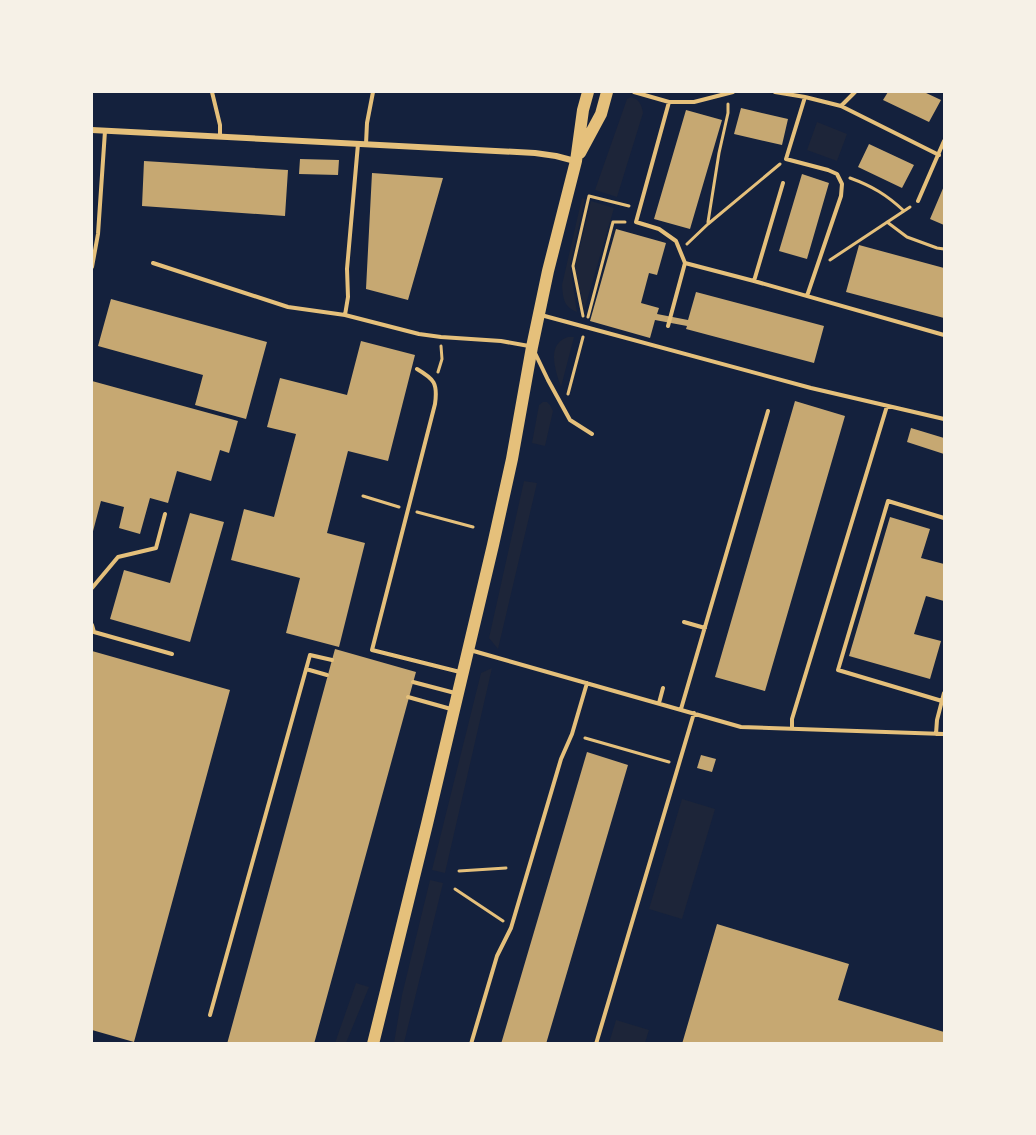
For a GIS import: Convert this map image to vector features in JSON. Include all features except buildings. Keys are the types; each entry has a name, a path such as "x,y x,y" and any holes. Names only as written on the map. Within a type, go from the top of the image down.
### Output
{"main road":[{"path":"372,1042 469,650 512,459 539,315 576,162 583,110 588,92"},
{"path":"576,162 601,114 607,92"}],"street":[{"path":"92,130 535,153 576,162"}],"lane":[{"path":"212,92 220,125 220,136"},
{"path":"366,144 367,123 373,92"},
{"path":"634,92 669,102 694,102 715,94 733,92"},
{"path":"776,92 841,106 939,155"},
{"path":"841,106 855,92"},
{"path":"805,97 786,159 828,170 837,174 843,184 807,296"},
{"path":"668,326 685,263 676,241 659,229 636,222 669,102"},
{"path":"92,267 98,234 105,130"},
{"path":"918,201 945,141"},
{"path":"345,315 358,144"},
{"path":"754,281 783,183"},
{"path":"92,234 98,234"},
{"path":"153,263 288,307 345,315 419,334 501,341 532,347 570,420 592,434"},
{"path":"685,263 945,335"},
{"path":"539,315 811,388 945,418"},
{"path":"417,369 434,382 435,404 372,650 463,673"},
{"path":"792,728 792,719 887,406"},
{"path":"681,710 768,411"},
{"path":"942,701 838,670 888,501 945,518"},
{"path":"92,588 118,557 156,548 165,514"},
{"path":"684,622 705,628"},
{"path":"92,625 94,632 172,654"},
{"path":"469,650 741,727 945,734"},
{"path":"210,1015 310,655 332,660"},
{"path":"306,669 327,675"},
{"path":"413,682 458,694"},
{"path":"471,1044 497,956 511,928 561,759 572,734 587,683"},
{"path":"659,703 663,688"},
{"path":"936,734 937,720 945,693"},
{"path":"408,698 454,710"},
{"path":"596,1044 694,713"}],"path":[{"path":"708,224 728,112 728,93"},
{"path":"680,250 786,159"},
{"path":"837,174 888,196 904,211"},
{"path":"586,326 573,266 589,196 640,208"},
{"path":"816,269 918,201"},
{"path":"565,409 613,222 636,222"},
{"path":"887,222 906,237 945,249"},
{"path":"434,382 442,359 441,337"},
{"path":"585,738 680,765"},
{"path":"459,871 506,868"},
{"path":"455,889 503,921"}],"shaded area":[{"path":"631,97 640,103 643,113 617,197 595,190 627,99"},
{"path":"817,122 847,134 837,161 807,150"},
{"path":"582,198 585,199 570,266 577,312 569,308 565,302 562,285"},
{"path":"591,201 614,208 584,311 575,267"},
{"path":"568,337 574,337 561,387 554,358 557,345"},
{"path":"547,402 553,411 545,446 532,443 539,405"},
{"path":"524,481 537,483 498,649 489,638"},
{"path":"492,668 445,873 432,870 481,673"},
{"path":"682,799 715,809 682,919 649,909"},
{"path":"430,880 443,883 404,1043 394,1043 402,995"},
{"path":"356,983 369,987 346,1043 335,1043"},
{"path":"616,1020 649,1030 645,1043 609,1043"}]}
